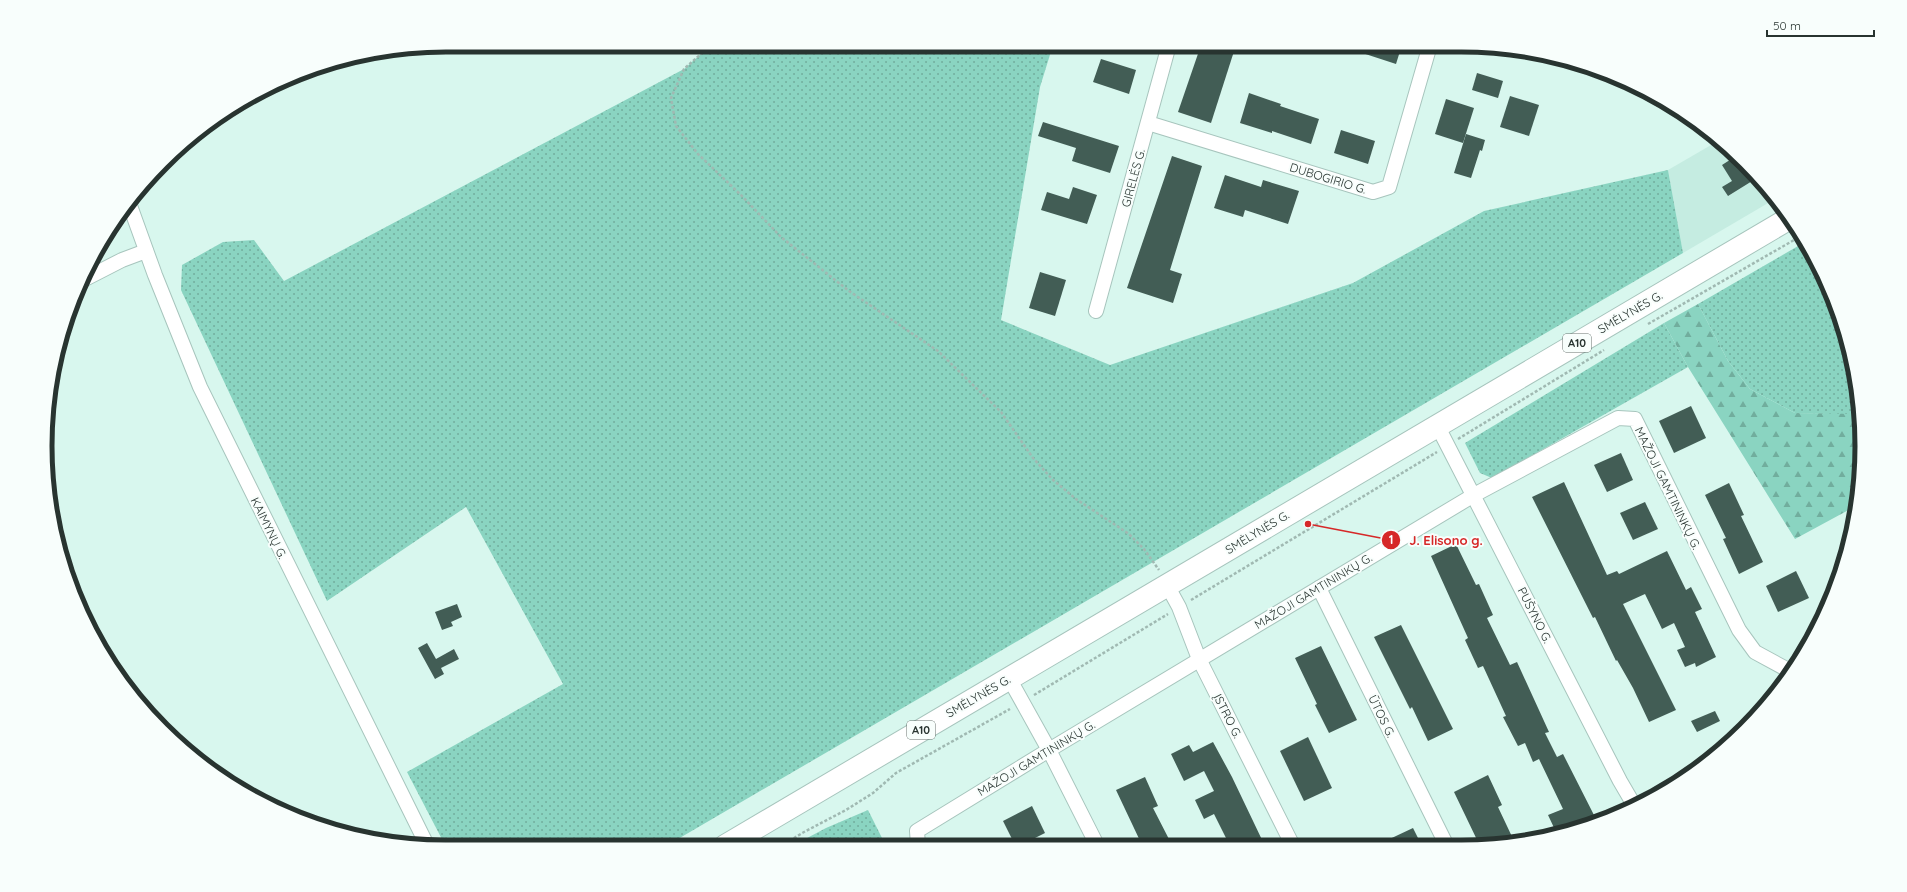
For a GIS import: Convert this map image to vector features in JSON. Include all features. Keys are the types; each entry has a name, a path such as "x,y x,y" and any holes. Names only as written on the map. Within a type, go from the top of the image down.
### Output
{"highway":[{"name":"SMĖLYNĖS G.","path":"735,840 1785,221"}],"street":[{"name":"GIRELĖS G.","path":"1096,311 1167,52"},
{"name":"DUBOGIRIO G.","path":"1148,123 1373,192 1389,187 1428,52"},
{"name":"KAIMYNŲ G.","path":"131,209 146,251 200,387 424,839"},
{"path":"91,276 122,260 146,251"},
{"name":"MAŽOJI GAMTININKŲ G.","path":"918,840 917,831 1199,659 1474,495 1618,418 1635,419 1739,630 1755,652 1786,669"},
{"name":"PUŠYNO G.","path":"1437,425 1631,801"},
{"name":"ĮSTRO G.","path":"1167,585 1179,607 1199,659 1290,840"},
{"name":"ŪTOS G.","path":"1319,588 1444,840"},
{"path":"1009,678 1049,750 1094,840"}],"path":[{"path":"704,52 684,69 670,98 676,126 698,154 742,195 781,237 849,292 938,351 1001,412 1033,458 1053,480 1076,499 1129,534 1134,539 1157,567 1167,585"},
{"path":"1644,327 1796,239"},
{"path":"791,840 846,810 873,793 896,773 1023,702 1610,347"}],"shaded area":[{"path":"1713,144 1740,167 1770,202 1683,253 1668,170"}],"green space":[{"path":"1051,52 1040,87 1001,320 1110,365 1353,283 1484,211 1668,170 1683,253 676,840 442,840 407,772 563,684 466,507 327,601 181,290 182,265 223,242 254,240 284,281 684,69 702,53"},
{"path":"1800,245 1825,295 1842,344 1852,395 1854,415 1795,413 1750,389 1728,361 1698,304"},
{"path":"1698,304 1728,361 1750,389 1795,413 1854,414 1855,446 1854,472 1850,509 1795,539 1688,367 1664,323"},
{"path":"1664,323 1688,367 1492,478 1480,473 1465,443"},
{"path":"868,810 883,840 803,840 826,828"}],"building":[{"path":"1199,52 1234,52 1211,123 1178,112"},
{"path":"1359,52 1400,52 1396,64"},
{"path":"1101,59 1136,70 1129,94 1093,82"},
{"path":"1477,73 1503,81 1498,98 1472,90"},
{"path":"1249,93 1281,104 1280,106 1319,119 1311,144 1272,131 1272,133 1240,123"},
{"path":"1510,96 1539,105 1529,136 1500,127"},
{"path":"1446,99 1474,108 1463,143 1435,134"},
{"path":"1043,122 1119,146 1110,173 1072,161 1076,148 1038,136"},
{"path":"1341,130 1375,141 1368,164 1334,153"},
{"path":"1466,134 1485,140 1482,151 1480,150 1471,178 1454,173"},
{"path":"1172,156 1202,166 1170,270 1182,274 1173,303 1127,288"},
{"path":"1731,159 1752,181 1728,196 1722,187 1732,181 1722,165"},
{"path":"1225,175 1261,187 1263,180 1299,191 1288,224 1245,210 1243,217 1214,208"},
{"path":"1073,187 1097,195 1087,224 1041,210 1047,192 1069,199"},
{"path":"1040,272 1066,280 1055,316 1029,308"},
{"path":"1691,406 1706,438 1674,453 1659,421"},
{"path":"1621,453 1633,480 1607,492 1594,465"},
{"path":"1564,482 1607,575 1617,571 1619,574 1667,551 1686,590 1691,587 1702,609 1695,612 1716,657 1696,667 1695,663 1685,667 1677,650 1685,647 1674,623 1662,629 1645,594 1623,604 1676,710 1649,722 1633,688 1617,660 1616,661 1595,617 1593,618 1532,497"},
{"path":"1729,483 1744,515 1741,516 1763,562 1739,574 1723,539 1726,538 1705,495"},
{"path":"1645,502 1658,529 1633,540 1620,513"},
{"path":"1456,544 1476,585 1479,584 1493,615 1487,618 1510,665 1517,662 1549,732 1545,733 1557,757 1563,754 1595,816 1554,829 1548,815 1563,809 1539,759 1533,762 1525,743 1518,746 1503,717 1506,716 1483,666 1478,668 1465,640 1468,638 1431,556"},
{"path":"1796,571 1809,598 1778,612 1766,586"},
{"path":"457,604 462,617 451,622 453,626 442,630 435,612"},
{"path":"1401,625 1453,729 1428,741 1412,707 1410,709 1374,637"},
{"path":"427,643 436,659 454,649 459,659 441,668 444,674 435,679 418,648"},
{"path":"1321,646 1357,720 1329,733 1295,658"},
{"path":"1715,711 1720,721 1697,732 1691,721"},
{"path":"1308,737 1332,788 1304,801 1280,751"},
{"path":"1213,742 1232,777 1262,840 1227,840 1214,814 1204,819 1195,800 1214,791 1204,771 1184,781 1171,754 1189,745 1193,752"},
{"path":"1488,775 1502,805 1498,807 1512,837 1477,839 1454,792"},
{"path":"1145,777 1158,806 1153,808 1169,840 1140,840 1116,790"},
{"path":"1032,806 1045,833 1031,840 1012,840 1003,821"},
{"path":"1413,828 1419,840 1388,840"}],"place":[{"name":"J. Elisono g.","path":"1308,524"}]}
